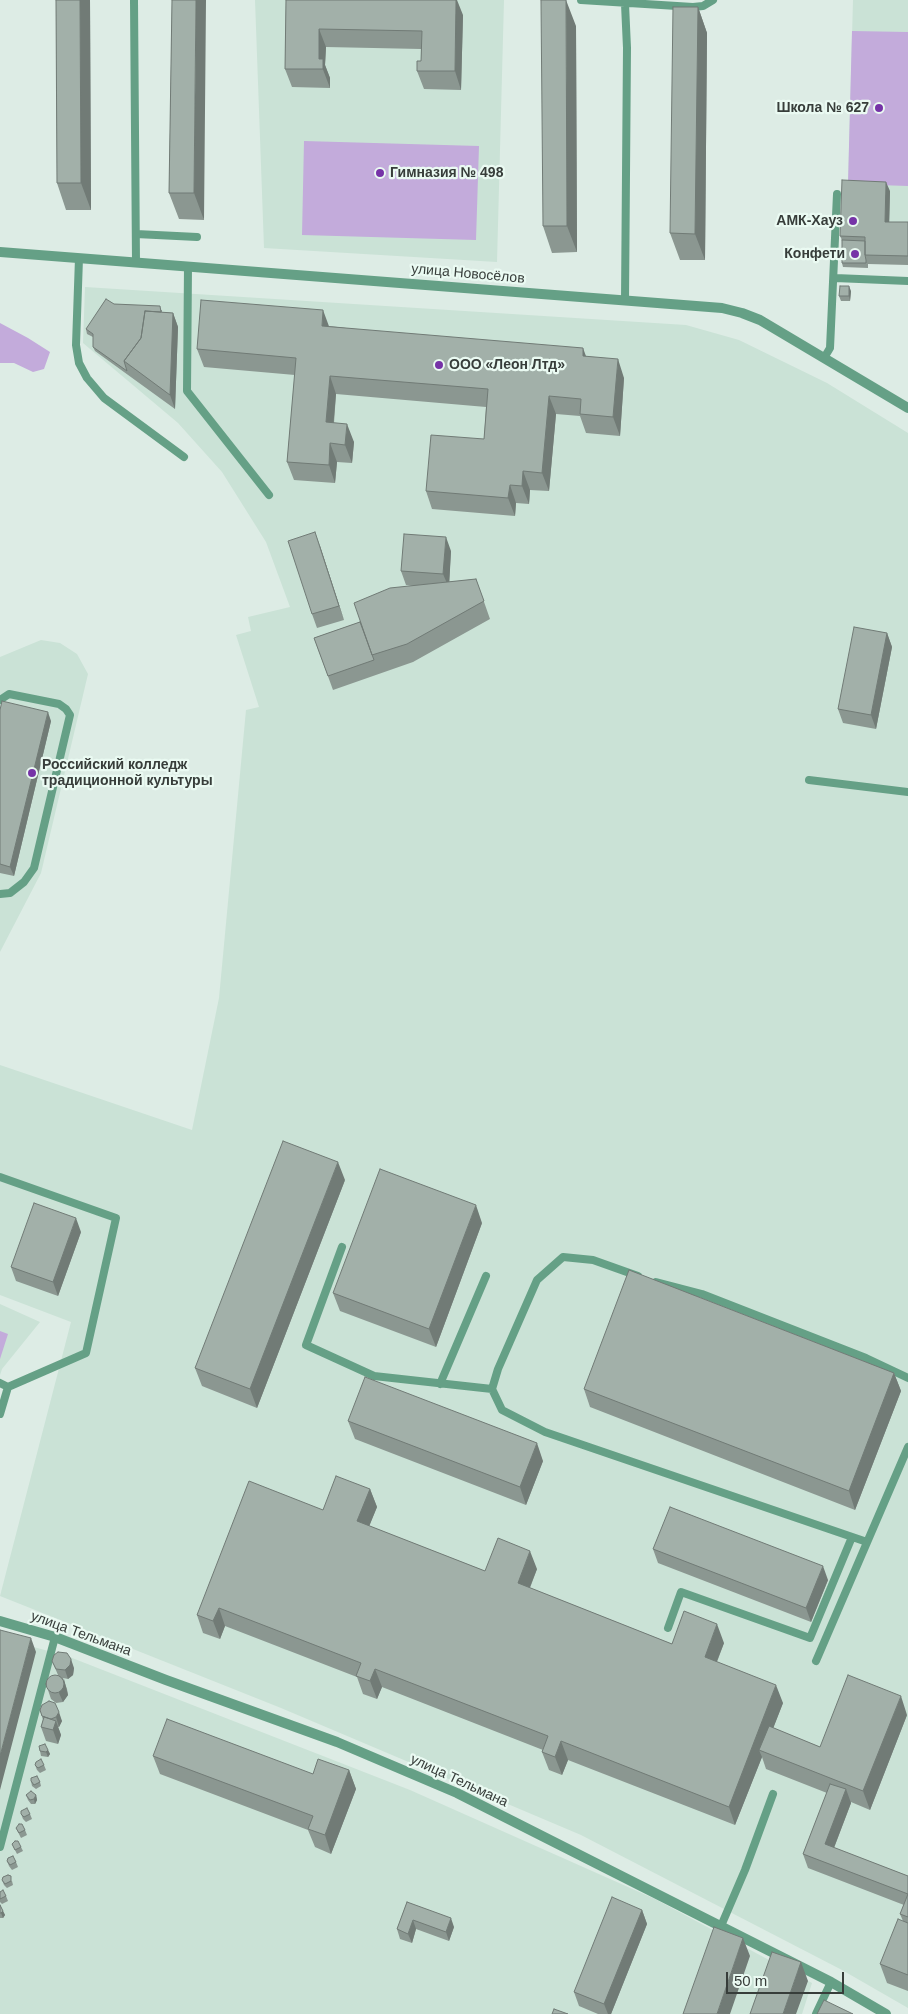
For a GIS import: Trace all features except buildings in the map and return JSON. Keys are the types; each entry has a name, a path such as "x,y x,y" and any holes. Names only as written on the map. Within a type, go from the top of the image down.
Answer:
{"street":[{"name":"улица Новосёлов","path":"0,252 722,308 760,320 908,408"},
{"name":"улица Тельмана","path":"0,1621 55,1637 166,1680 337,1742 457,1793 831,1982 886,2014"}],"lane":[{"path":"134,0 136,262"},
{"path":"581,0 693,7 703,6 713,0"},
{"path":"625,4 627,48 625,300"},
{"path":"824,358 830,348 837,194"},
{"path":"136,234 197,237"},
{"path":"79,258 76,344 79,363 87,378 104,398 184,457"},
{"path":"188,266 187,391 269,495"},
{"path":"834,278 908,281"},
{"path":"0,700 9,694 59,704 70,715 34,868 24,882 10,893 0,894"},
{"path":"809,780 908,792"},
{"path":"0,1177 116,1218 86,1353 8,1387 0,1414"},
{"path":"342,1247 306,1345 374,1376 492,1389"},
{"path":"867,1542 545,1432 502,1410 492,1389 498,1369 537,1280 563,1257 593,1260 656,1282 702,1294 866,1358 908,1378"},
{"path":"440,1384 486,1276"},
{"path":"0,1383 8,1387"},
{"path":"816,1661 908,1447"},
{"path":"668,1628 681,1592 810,1638 852,1537"},
{"path":"0,1846 55,1637"},
{"path":"721,1926 746,1870 773,1794"},
{"path":"816,2014 831,1982"}],"shaded area":[{"name":"Гимназия № 498","path":"255,0 504,0 497,262 264,248"},
{"name":"Школа № 627","path":"853,0 908,0 908,232 889,231 846,190 848,184"},
{"name":"Школа № 627","path":"852,31 908,32 908,186 848,184"},
{"path":"304,141 479,146 476,240 302,235"},
{"path":"85,287 686,325 739,340 827,383 908,433 908,2008 842,1970 581,1835 281,1708 0,1596 71,1322 0,1295 0,1065 192,1130 219,998 246,710 259,707 236,635 251,631 248,617 290,607 266,542 222,472 178,423 83,343"},
{"path":"0,323 50,352 44,369 33,372 14,363 0,363"},
{"name":"Российский колледж традиционной культуры","path":"41,640 60,643 77,654 88,674 41,873 0,952 0,657"},
{"path":"0,1304 40,1322 2,1369 0,1375"},
{"path":"0,1331 8,1334 0,1359"},
{"path":"0,1638 67,1656 410,1790 655,1899 812,1983 802,2014 0,2014"}],"place":[{"name":"Школа № 627","path":"879,108"},
{"name":"Гимназия № 498","path":"380,173"},
{"name":"АМК-Хауз","path":"853,221"},
{"name":"Конфети","path":"855,254"},
{"name":"ООО «Леон Лтд»","path":"439,365"},
{"name":"Российский колледж традиционной культуры","path":"32,773"}]}
